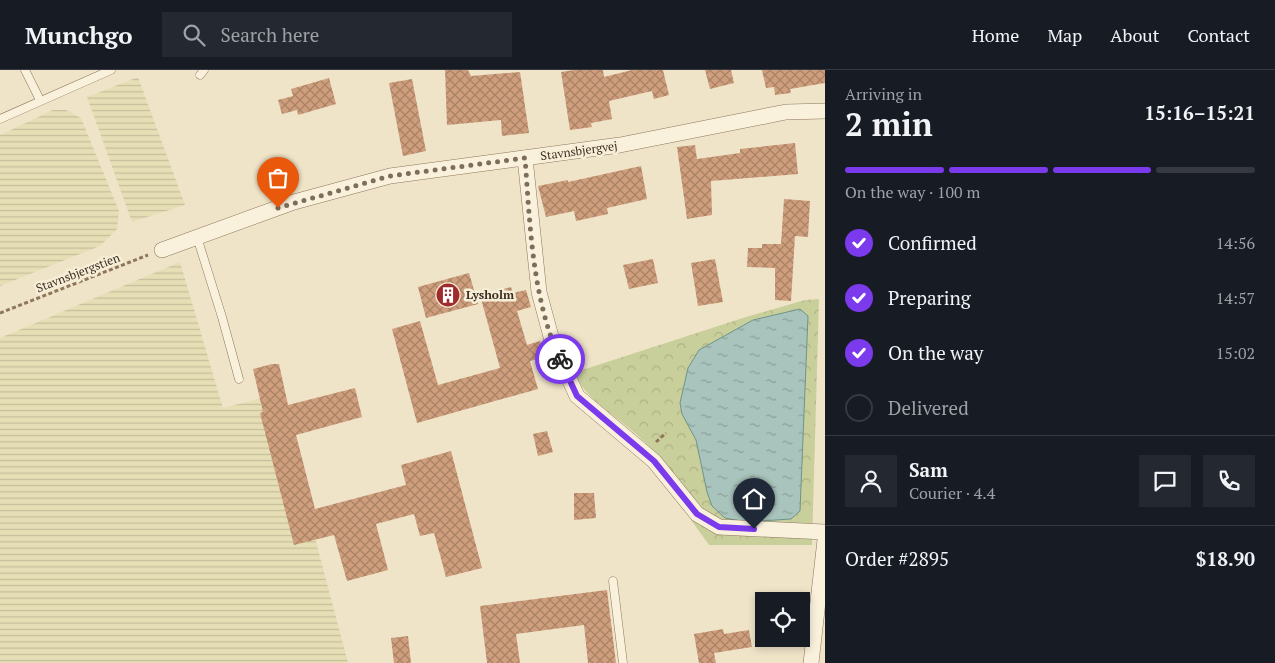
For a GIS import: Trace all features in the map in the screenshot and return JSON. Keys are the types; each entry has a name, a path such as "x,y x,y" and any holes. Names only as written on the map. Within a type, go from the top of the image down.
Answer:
{"street":[{"name":"Stavnsbjergvej","path":"162,250 294,202 390,176 620,145 786,112 825,110"},
{"path":"525,158 538,292 553,344 577,396 654,461 697,514 719,527 825,532"},
{"path":"811,663 822,582 825,540"}],"lane":[{"path":"25,70 40,100"},
{"path":"0,119 111,70"},
{"path":"197,237 222,316 239,379"},
{"path":"613,581 623,663"}],"path":[{"name":"Stavnsbjergstien","path":"0,313 162,250"}],"shaded area":[{"path":"138,77 185,205 132,222 87,97"},
{"path":"53,110 66,110 81,118 119,211 117,229 100,246 0,286 0,135"},
{"path":"180,262 223,408 277,394 348,663 0,663 0,338"}],"green space":[{"path":"819,299 812,545 709,545 691,520 695,501 660,458 636,434 593,399 573,373 746,317 805,300"}],"water":[{"path":"800,309 808,316 800,511 791,519 745,522 725,518 712,506 707,492 696,440 682,414 680,403 688,368 699,350 753,320"}],"building":[{"path":"445,70 468,70 471,76 520,72 529,133 502,136 501,120 447,125"},
{"path":"603,70 604,77 632,70 663,70 669,95 654,99 652,91 609,101 612,119 591,123 592,127 570,130 561,72"},
{"path":"705,70 731,70 734,83 710,89"},
{"path":"762,70 825,70 825,83 790,89 791,93 775,95 774,87 766,88"},
{"path":"329,78 336,104 298,115 297,110 282,114 278,100 293,96 291,89"},
{"path":"412,79 426,151 403,156 389,83"},
{"path":"795,143 798,174 711,181 712,215 687,219 677,147 695,145 697,159 740,153 740,149"},
{"path":"641,166 647,199 607,208 608,214 576,221 574,211 546,217 538,186 568,180 568,182"},
{"path":"784,199 810,201 808,237 795,236 791,301 775,300 775,268 747,267 748,248 762,248 762,244 781,244"},
{"path":"653,259 658,283 629,289 623,265"},
{"path":"715,259 723,302 698,306 691,263"},
{"name":"Lysholm","path":"469,273 478,304 426,318 418,287"},
{"path":"511,287 513,293 526,290 531,307 517,311 527,345 540,341 545,357 530,361 538,389 417,423 392,329 420,321 438,385 500,368 480,295"},
{"path":"279,364 288,405 355,388 362,417 296,435 315,509 406,485 401,465 451,451 482,568 446,577 434,533 420,536 414,514 376,524 388,570 347,581 334,535 294,545 260,413 263,412 253,369"},
{"path":"547,431 553,452 538,456 533,434"},
{"path":"574,493 594,493 596,518 574,520"},
{"path":"607,590 616,663 588,663 584,625 516,634 520,663 487,663 480,606"},
{"path":"723,629 724,634 749,630 752,647 714,653 716,663 699,663 694,634"},
{"path":"408,636 411,663 394,663 391,638"}],"way so far":[{"path":"278,208 390,176 525,158 538,292 553,344 560,359"}],"place":[{"name":"Lysholm","path":"448,295"}],"route":[{"path":"560,359 577,396 620,430 654,461 697,514 719,527 754,529"}]}
